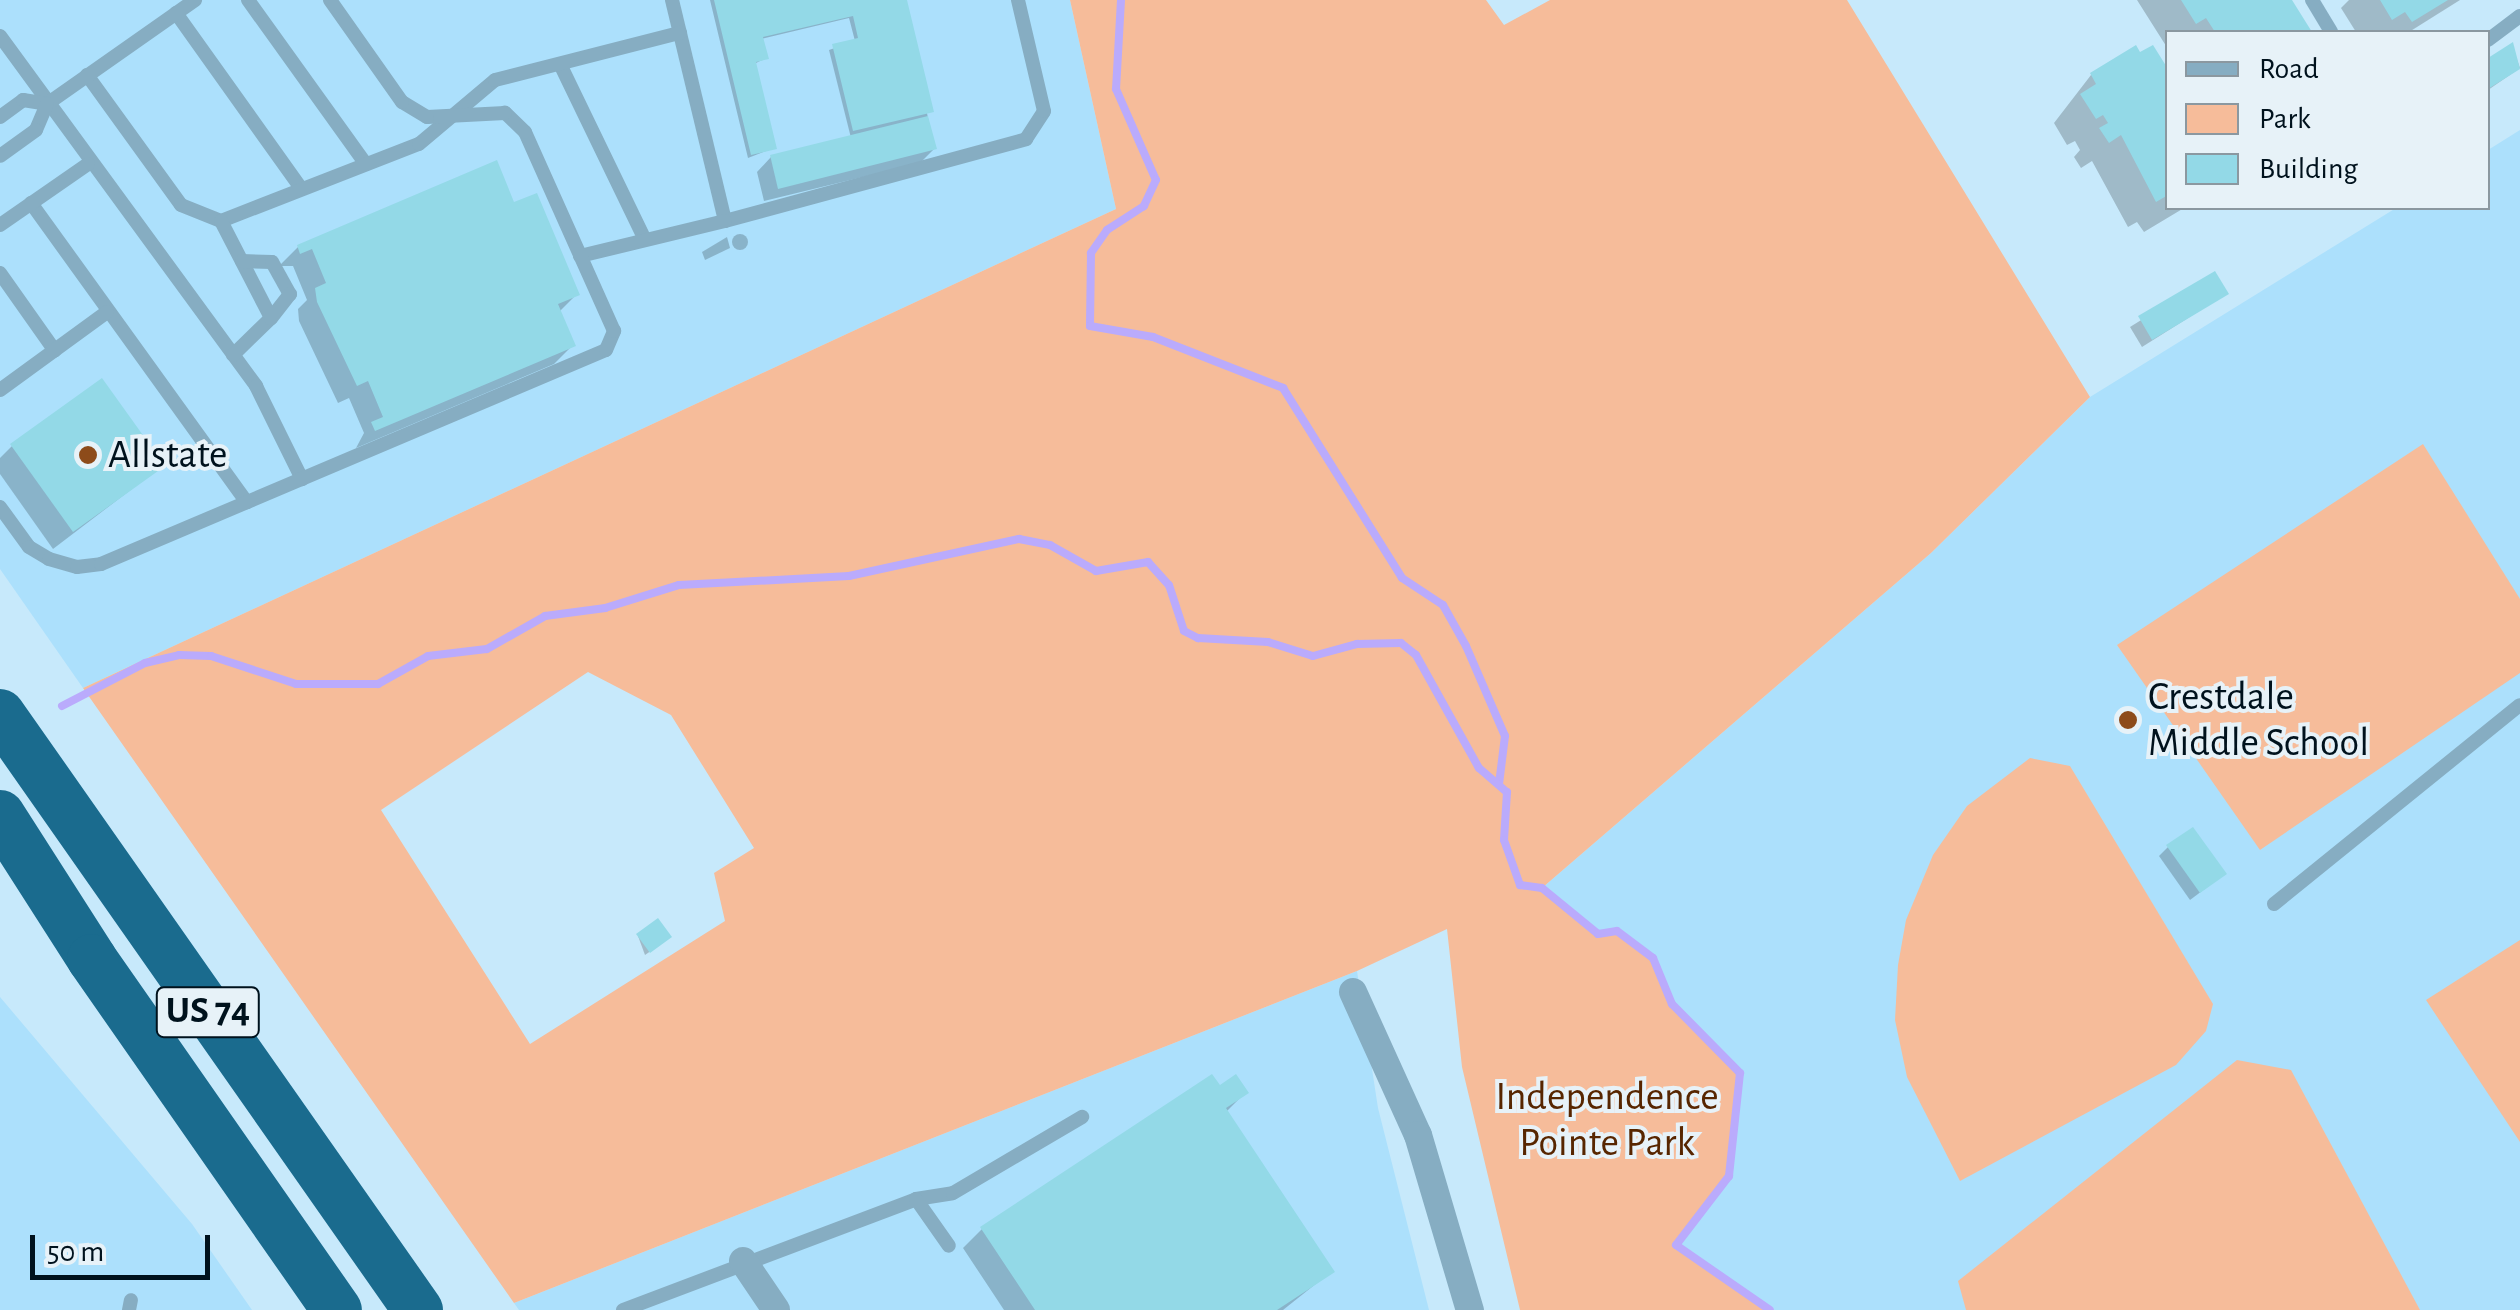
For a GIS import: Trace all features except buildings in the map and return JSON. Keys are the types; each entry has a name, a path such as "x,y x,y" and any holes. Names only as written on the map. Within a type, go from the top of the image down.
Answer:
{"highway":[{"name":"US 74","path":"0,714 418,1310"},
{"name":"US 74","path":"0,815 92,960 336,1310"},
{"path":"0,840 92,960"}],"street":[{"path":"1353,992 1418,1135 1470,1310"},
{"path":"743,1261 776,1310"}],"lane":[{"path":"0,156 36,130 46,104 195,0"},
{"path":"248,0 366,164"},
{"path":"0,507 29,547 78,567 101,564 606,350 614,331 524,132 505,113 427,117 402,102 330,0"},
{"path":"672,0 725,221"},
{"path":"580,256 1026,139 1044,111 1018,0"},
{"path":"2312,0 2331,30"},
{"path":"176,12 300,188"},
{"path":"2490,38 2520,16"},
{"path":"221,220 419,144 495,80 680,33"},
{"path":"0,36 88,164 256,386 302,479"},
{"path":"560,64 644,240"},
{"path":"87,75 181,205 221,220 271,318"},
{"path":"0,117 23,100 46,104"},
{"path":"0,225 88,164"},
{"path":"31,203 246,502"},
{"path":"233,355 290,294 272,262 242,261"},
{"path":"0,273 55,351"},
{"path":"0,390 107,312"},
{"path":"2274,904 2520,705"},
{"path":"623,1310 743,1261 916,1199 953,1193 1082,1117"},
{"path":"916,1199 948,1246"}],"shaded area":[{"path":"0,0 1070,0 1116,209 83,688 0,569"},
{"name":"Crestdale Middle School","path":"2520,130 2520,1310 1770,1310 1676,1245 1729,1176 1740,1073 1672,1004 1653,958 1598,934 1542,888 1931,553 2090,397 2393,210 2490,210 2490,149"},
{"path":"1357,971 1378,1108 1429,1310 519,1310 514,1303"},
{"path":"0,997 192,1224 252,1310 0,1310"}],"green space":[{"name":"Independence Pointe Park","path":"1070,0 1486,0 1504,25 1550,0 1847,0 2090,397 1931,553 1542,888 1598,934 1617,931 1653,958 1672,1004 1740,1073 1729,1176 1677,1245 1770,1310 1520,1310 1462,1067 1447,929 1357,971 514,1303 83,688 1116,209","holes":["588,672 671,715 754,848 714,873 725,921 530,1044 381,810"]},
{"path":"2423,444 2520,599 2520,673 2260,850 2117,645"},
{"path":"2030,758 2070,766 2213,1004 2206,1031 2176,1065 1960,1181 1907,1077 1895,1020 1898,965 1906,920 1933,855 1967,806"},
{"path":"2520,940 2520,1142 2426,1000"},
{"path":"2237,1060 2291,1070 2420,1310 1966,1310 1958,1281"}],"waterway":[{"path":"1121,0 1116,89 1156,180 1144,206 1107,230 1091,253 1090,326 1153,337 1283,388 1402,578 1443,605 1466,646 1505,736 1499,784"},
{"path":"62,706 145,663 179,655 211,656 296,684 378,684 428,656 487,649 545,616 605,608 679,585 849,576 1019,539 1050,545 1096,571 1148,562 1169,585 1184,631 1198,638 1268,642 1313,656 1357,644 1401,643 1416,655 1479,768 1507,792 1504,840 1520,885 1542,888 1598,934 1617,931 1653,958 1672,1004 1740,1073 1729,1176 1676,1245 1770,1310"}],"place":[{"name":"Allstate","path":"88,455"},
{"name":"Crestdale Middle School","path":"2128,720"}]}
